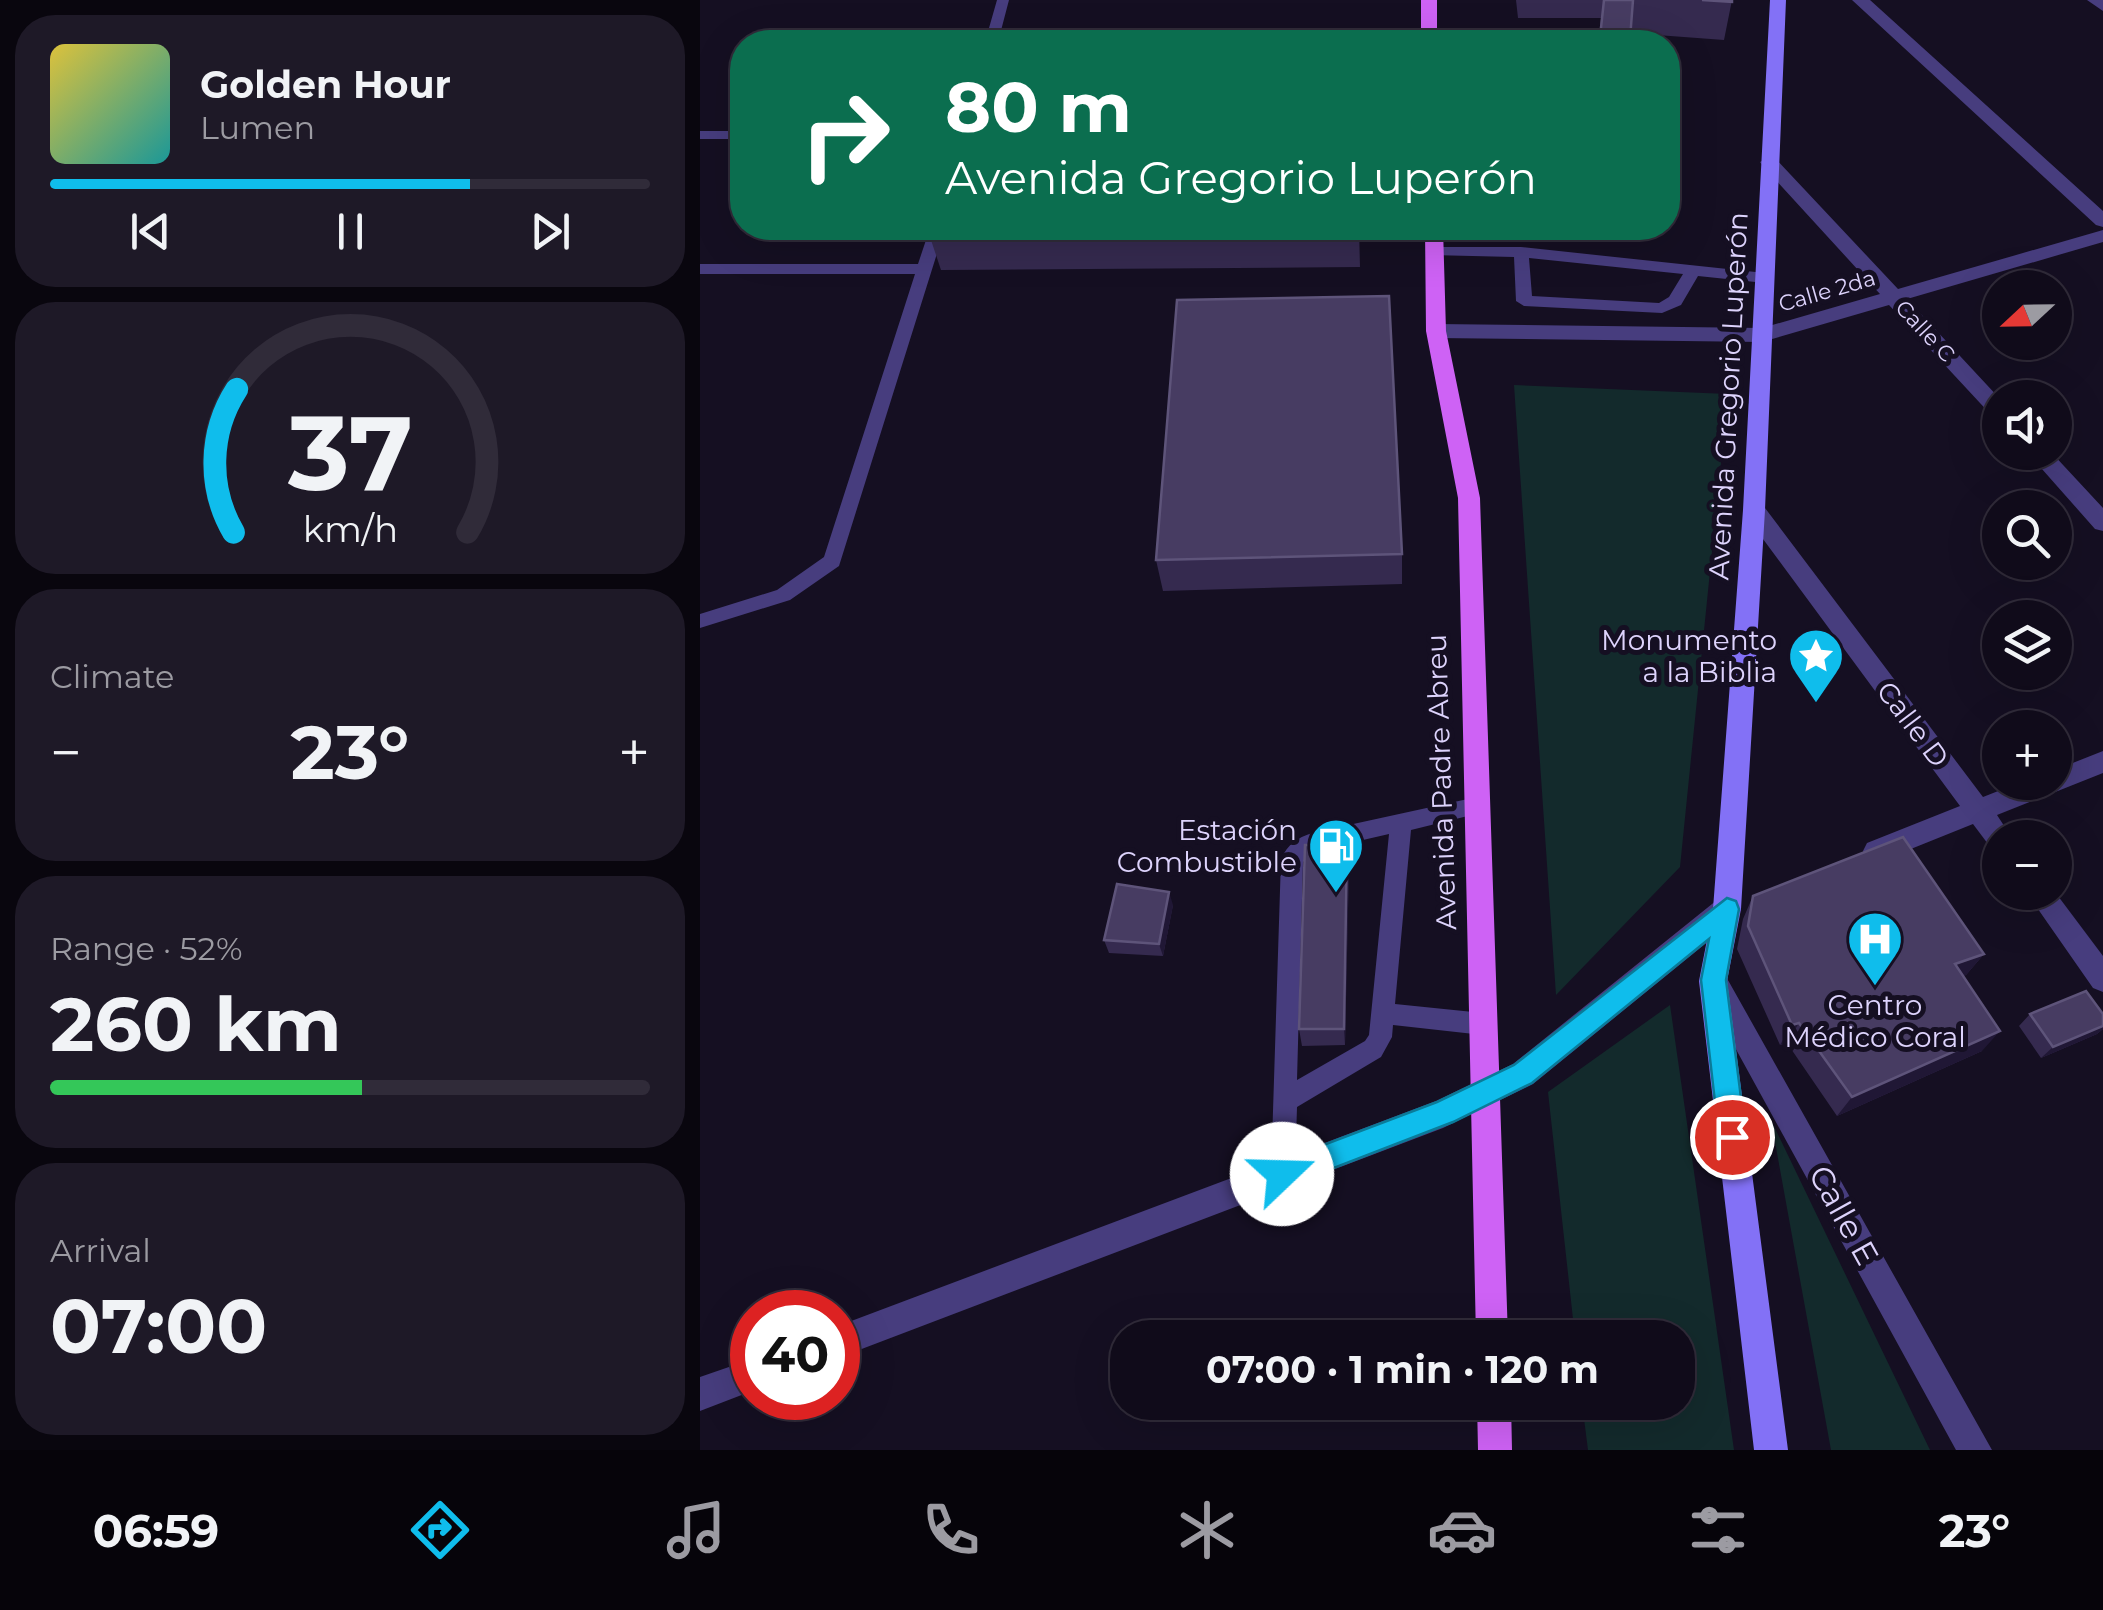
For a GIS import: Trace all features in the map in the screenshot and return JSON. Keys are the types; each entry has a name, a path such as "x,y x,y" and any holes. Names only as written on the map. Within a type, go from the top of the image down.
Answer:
{"main road":[{"path":"1429,30 1430,0"},
{"name":"Avenida Gregorio Luperón","path":"1771,1450 1714,980 1727,909 1754,510 1778,0"},
{"name":"Avenida Padre Abreu","path":"1434,240 1436,331 1469,498 1491,1320"},
{"path":"1494,1420 1495,1450"}],"street":[{"path":"1860,0 2103,222"},
{"path":"2095,0 2103,6"},
{"name":"Calle C","path":"1769,162 1982,392"},
{"name":"Calle 2da","path":"1436,331 1762,335 2103,236"},
{"path":"2055,470 2103,522"},
{"name":"Calle D","path":"1754,510 1985,820"},
{"path":"2072,774 2103,762"},
{"path":"1852,860 2006,800"},
{"path":"860,1334 1485,1093 1523,1074 1727,909 1763,895"},
{"path":"2052,910 2103,978"},
{"name":"Calle E","path":"1714,980 1974,1450"},
{"path":"700,1394 730,1383"}],"lane":[{"path":"994,30 1003,0"},
{"path":"700,135 730,135"},
{"path":"700,622 784,595 832,561 932,240"},
{"path":"1434,240 1765,278"},
{"path":"1521,252 1525,334"},
{"path":"700,269 924,269"},
{"path":"1524,300 1662,308 1675,301 1692,272"},
{"path":"1282,1174 1292,859 1312,842 1477,806"},
{"path":"1284,1101 1373,1049 1380,1038 1401,823"},
{"path":"1383,1013 1483,1024"}],"green space":[{"path":"1514,385 1728,394 1680,867 1556,995"},
{"path":"1670,1005 1734,1450 1588,1450 1584,1420 1695,1420 1695,1320 1573,1320 1548,1092"},
{"path":"1771,1120 1930,1450 1831,1450"}],"building":[{"path":"1604,0 1633,0 1631,30 1601,30"},
{"path":"1389,296 1402,554 1156,560 1177,300"},
{"path":"1903,837 1984,954 1955,964 2000,1031 1852,1097 1799,1023 1792,1025 1748,926 1753,896"},
{"path":"1305,845 1347,845 1344,1029 1299,1029"},
{"path":"1117,884 1169,892 1159,944 1104,940"},
{"path":"2086,991 2103,1014 2103,1026 2053,1047 2030,1014"}],"place":[{"name":"Monumento a la Biblia","path":"1816,705"},
{"name":"Estación Combustible","path":"1336,895"},
{"name":"Centro Médico Coral","path":"1875,988"}],"route":[{"path":"1282,1174 1443,1113 1523,1074 1727,909 1714,980 1732,1137"}]}
